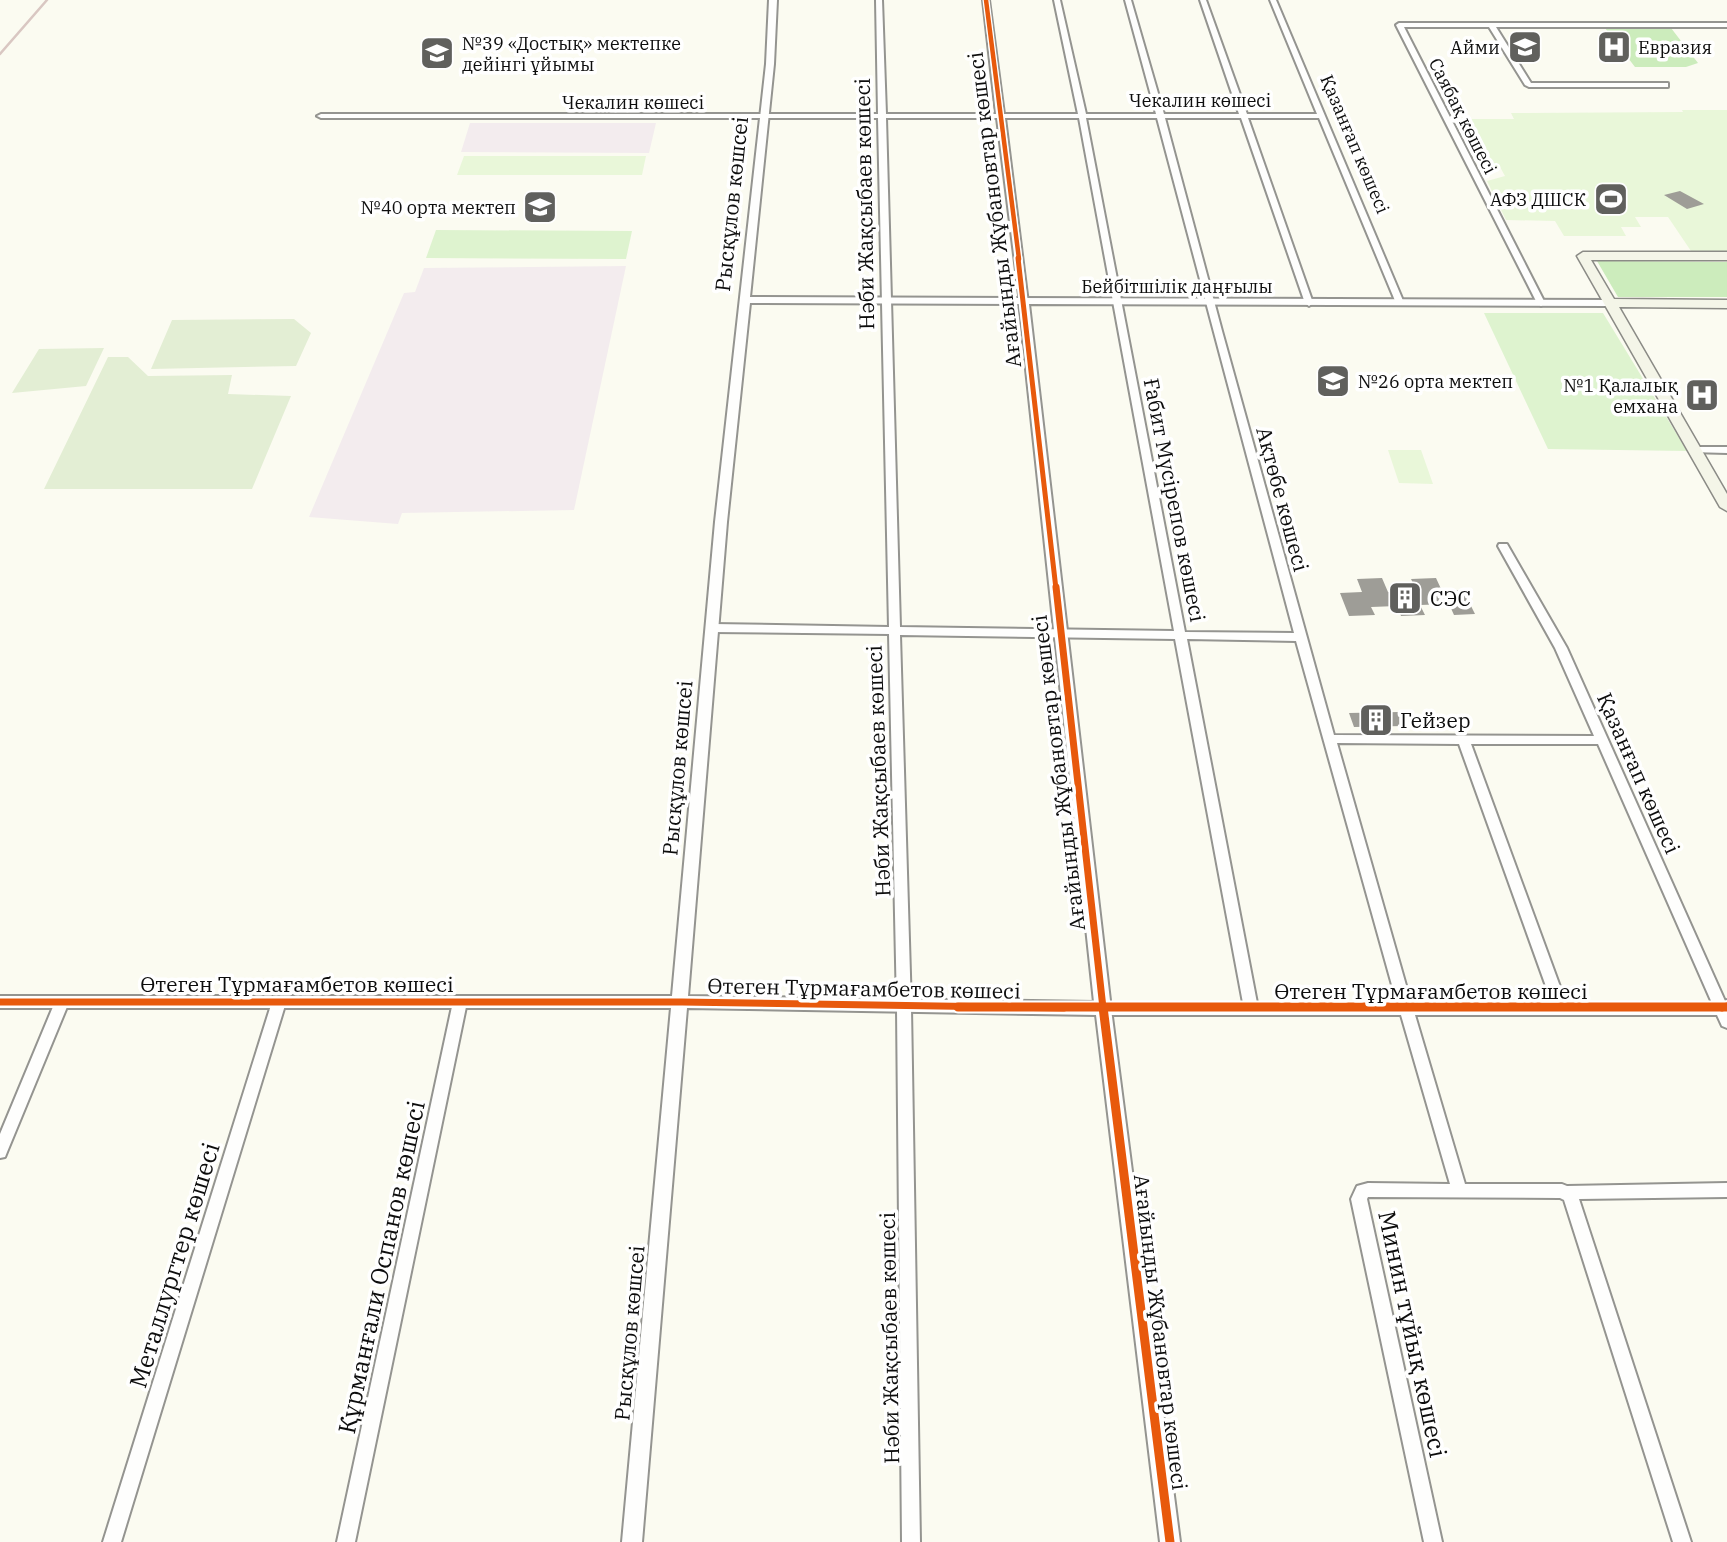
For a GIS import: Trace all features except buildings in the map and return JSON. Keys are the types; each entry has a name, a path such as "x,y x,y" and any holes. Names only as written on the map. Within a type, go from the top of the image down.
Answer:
{"main road":[{"path":"1727,256 1583,256 1727,507"},
{"name":"Бейбітшілік даңғылы","path":"1609,303 1727,304"}],"street":[{"name":"Рысқұлов көшсеі","path":"632,1542 682,1002 691,855 773,0"},
{"name":"Нәби Жақсыбаев көшесі","path":"879,0 904,1008 911,1542"},
{"name":"Ағайынды Жұбановтар көшесі","path":"986,0 1024,303 1103,1009 1170,1542"},
{"name":"Ғабит Мүсірепов көшесі","path":"1057,0 1082,115 1115,303 1182,635 1251,1008"},
{"name":"Ақтөбе көшесі","path":"1128,0 1162,115 1209,303 1405,1008"},
{"path":"1203,0 1246,116 1308,303"},
{"name":"Қазанғап көшесі","path":"1273,0 1400,303"},
{"name":"Саябақ көшесі","path":"1541,303 1399,25 1727,25"},
{"path":"1491,25 1529,85 1665,85"},
{"name":"Чекалин көшесі","path":"321,116 1323,116"},
{"name":"Бейбітшілік даңғылы","path":"744,300 1609,303"},
{"path":"1694,450 1727,450"},
{"name":"Қазанғап көшесі","path":"1503,545 1561,648 1600,740 1725,1013"},
{"path":"713,628 1301,637"},
{"path":"1331,738 1600,740"},
{"path":"1464,741 1561,1008"},
{"name":"Өтеген Тұрмағамбетов көшесі","path":"0,1002 682,1002 904,1008 1561,1008 1725,1013"},
{"path":"0,1152 62,1002"},
{"name":"Металлургтер көшесі","path":"112,1542 278,1002"},
{"name":"Құрманғали Оспанов көшесі","path":"345,1542 460,1002"},
{"path":"1405,1008 1459,1191"},
{"name":"Минин тұйық көшесі","path":"1433,1542 1359,1199 1362,1191 1566,1193 1727,1190"},
{"path":"1566,1193 1682,1542"}],"shaded area":[{"path":"470,123 656,123 649,153 461,152"},
{"path":"626,266 574,510 402,513 398,524 309,517 404,293 415,292 424,268"}],"green space":[{"path":"1605,28 1671,28 1698,63 1686,67 1635,67"},
{"name":"АФЗ ДШСК","path":"1682,110 1727,110 1727,254 1691,251 1668,217 1635,217 1641,227 1621,227 1626,236 1564,236 1555,221 1506,220 1487,181 1505,176 1500,167 1478,163 1456,119 1514,119 1511,113 1683,112"},
{"path":"464,156 646,156 642,175 457,175"},
{"path":"436,230 632,231 626,259 426,258"},
{"path":"1597,261 1727,262 1727,297 1618,297"},
{"path":"1484,313 1603,313 1687,451 1548,449"},
{"path":"294,319 311,333 296,366 151,369 172,320"},
{"path":"104,348 86,386 12,393 39,349"},
{"path":"108,357 128,357 148,376 232,375 228,394 291,396 252,489 44,489"},
{"path":"1388,450 1421,450 1433,484 1399,483"}],"railway":[{"path":"0,54 47,0"}],"cycle path":[{"path":"986,0 1024,303 1103,1009 1170,1542"},
{"path":"0,1002 682,1002 1103,1009 1721,1009 1727,1006"}],"place":[{"name":"Айми","path":"1525,47"},
{"name":"Евразия","path":"1614,47"},
{"name":"№39 «Достық» мектепке дейінгі ұйымы","path":"437,53"},
{"name":"АФЗ ДШСК","path":"1611,199"},
{"name":"№40 орта мектеп","path":"540,207"},
{"name":"№26 орта мектеп","path":"1333,381"},
{"name":"№1 Қалалық емхана","path":"1702,395"},
{"name":"СЭС","path":"1405,598"},
{"name":"Гейзер","path":"1376,720"}]}
